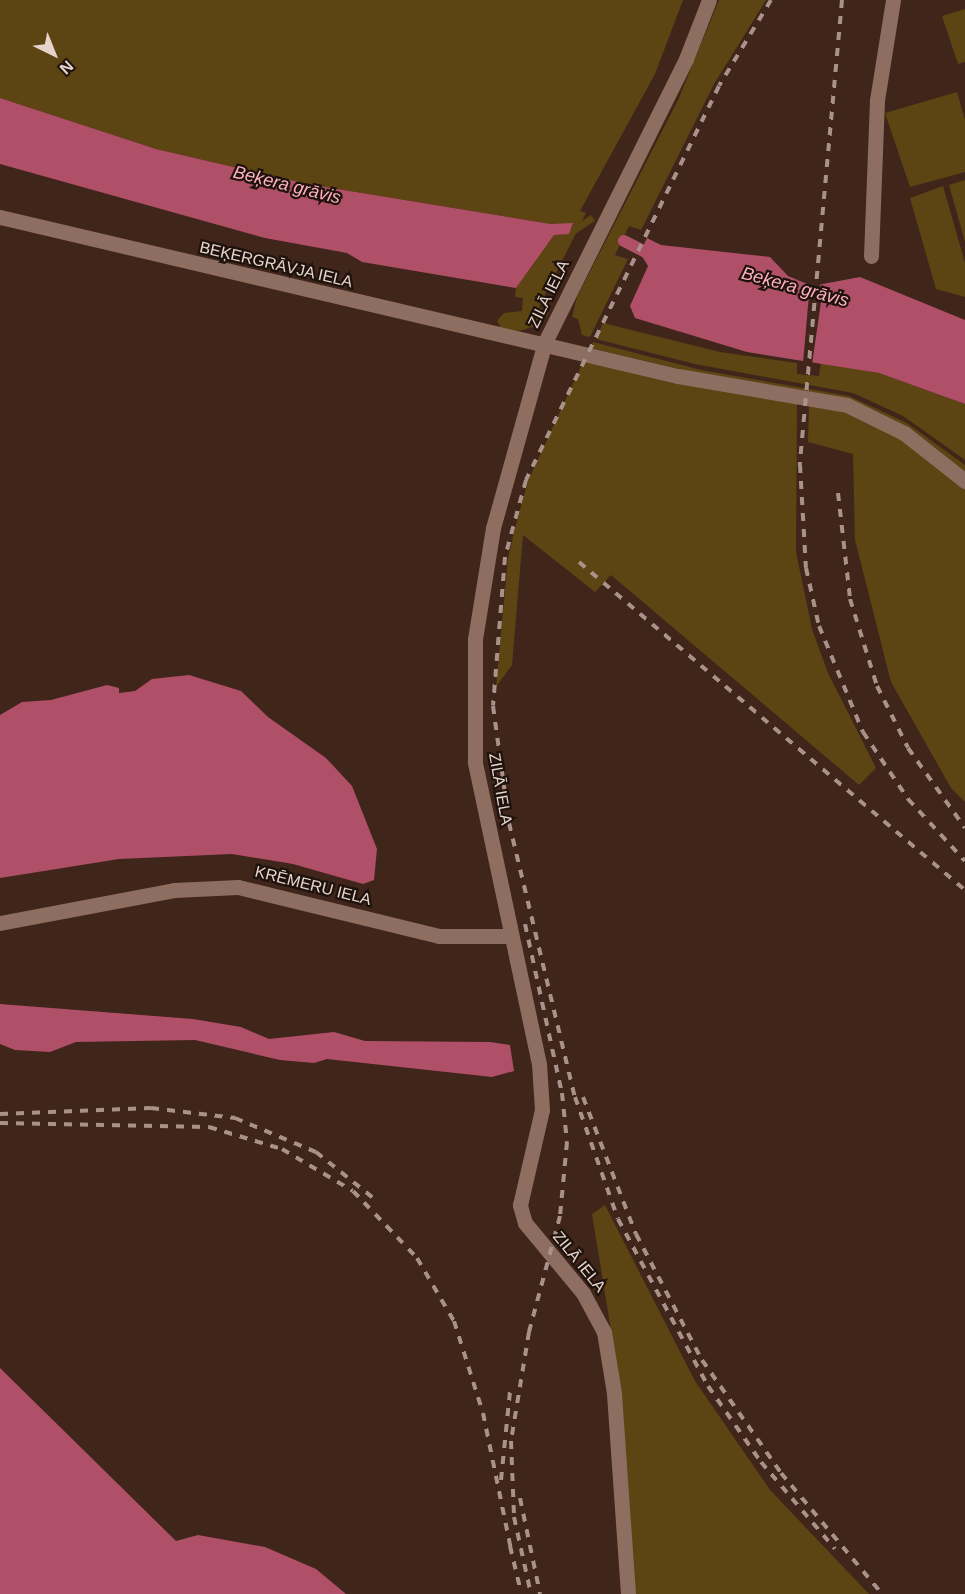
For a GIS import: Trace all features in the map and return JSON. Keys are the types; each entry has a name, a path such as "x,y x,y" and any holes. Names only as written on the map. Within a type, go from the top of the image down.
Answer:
{"street":[{"name":"ZILĀ IELA","path":"627,1594 606,1341 597,1315 525,1223 520,1205 542,1110 539,1064 510,936 476,762 476,639 493,528 545,342 682,68 709,0"},
{"path":"871,256 878,100 893,0"},
{"name":"BEĶERGRĀVJA IELA","path":"0,217 545,342 678,376 847,405 904,433 965,481"},
{"name":"KRĒMERU IELA","path":"0,924 174,890 238,887 439,936 510,936"}],"shaded area":[{"path":"0,0 683,0 655,74 580,211 586,213 539,307 549,313 540,325 519,331 501,328 497,321 504,313 522,311 523,298 515,297 516,288 554,235 569,234 573,224 551,224 307,184 156,149 0,98"},
{"path":"719,0 766,0 714,84 641,230 629,226 615,255 628,259 590,337 582,335 578,319 572,317 577,297 678,100"},
{"path":"965,9 965,62 958,64 942,16"},
{"path":"957,92 965,120 965,172 910,187 885,113"},
{"path":"965,180 965,242 949,185"},
{"path":"943,186 965,263 965,297 936,289 910,198"},
{"path":"591,215 595,221 513,276 509,270"},
{"path":"603,323 720,352 797,363 797,374 819,376 821,363 879,373 965,404 965,460 903,416 853,393 695,364 596,339"},
{"path":"593,342 701,370 849,396 907,423 965,465 965,472 834,396 688,371 590,348"},
{"path":"583,362 797,401 796,552 812,629 828,673 876,768 859,785 611,575 595,592 523,535 512,665 496,687 508,558 515,528 528,481"},
{"path":"809,403 854,415 900,438 965,488 965,802 951,788 891,682 855,540 853,454 808,442"},
{"path":"605,1205 695,1381 770,1490 869,1594 635,1594 620,1385 592,1214"}],"water":[{"path":"0,98 156,149 307,184 551,224 573,223 569,234 554,235 516,288 362,262 347,253 265,238 0,164"},
{"path":"647,238 661,245 770,257 788,276 812,286 860,277 965,320 965,404 879,373 747,352 635,318 630,306 648,266 640,253"},
{"path":"189,675 241,691 268,717 326,758 352,786 377,849 374,880 363,884 293,864 232,854 119,859 0,878 0,715 22,702 51,700 107,685 119,688 119,693 135,691 152,679"},
{"path":"0,1004 193,1019 241,1027 269,1039 334,1032 365,1041 490,1042 510,1045 514,1071 492,1077 327,1059 314,1063 280,1060 195,1040 76,1042 50,1052 15,1050 0,1044"},
{"path":"0,1368 176,1541 198,1535 265,1547 316,1569 346,1594 0,1594"}],"pier":[{"path":"810,283 820,283 821,302 812,364 803,363"}],"waterway":[{"name":"Beķera grāvis","path":"624,241 655,257"}],"railway":[{"path":"771,0 719,86 526,480 505,557 493,706 509,823 575,1097 618,1219 708,1386 761,1462 835,1549"},
{"path":"842,0 800,465 806,568 819,626 863,732 908,799 965,861"},
{"path":"838,493 850,599 877,686 908,748 965,828"},
{"path":"579,562 965,890"},
{"path":"525,924 562,1093 567,1142 560,1216 529,1332 511,1441 514,1517 531,1594"},
{"path":"583,1097 636,1234 702,1360 781,1473 882,1594"},
{"path":"0,1114 151,1108 235,1118 316,1152 377,1201"},
{"path":"0,1123 209,1127 282,1149 353,1191 417,1258 454,1321 483,1413 512,1554"},
{"path":"501,1480 510,1391"},
{"path":"520,1498 540,1594"},
{"path":"510,1546 521,1592"}]}
